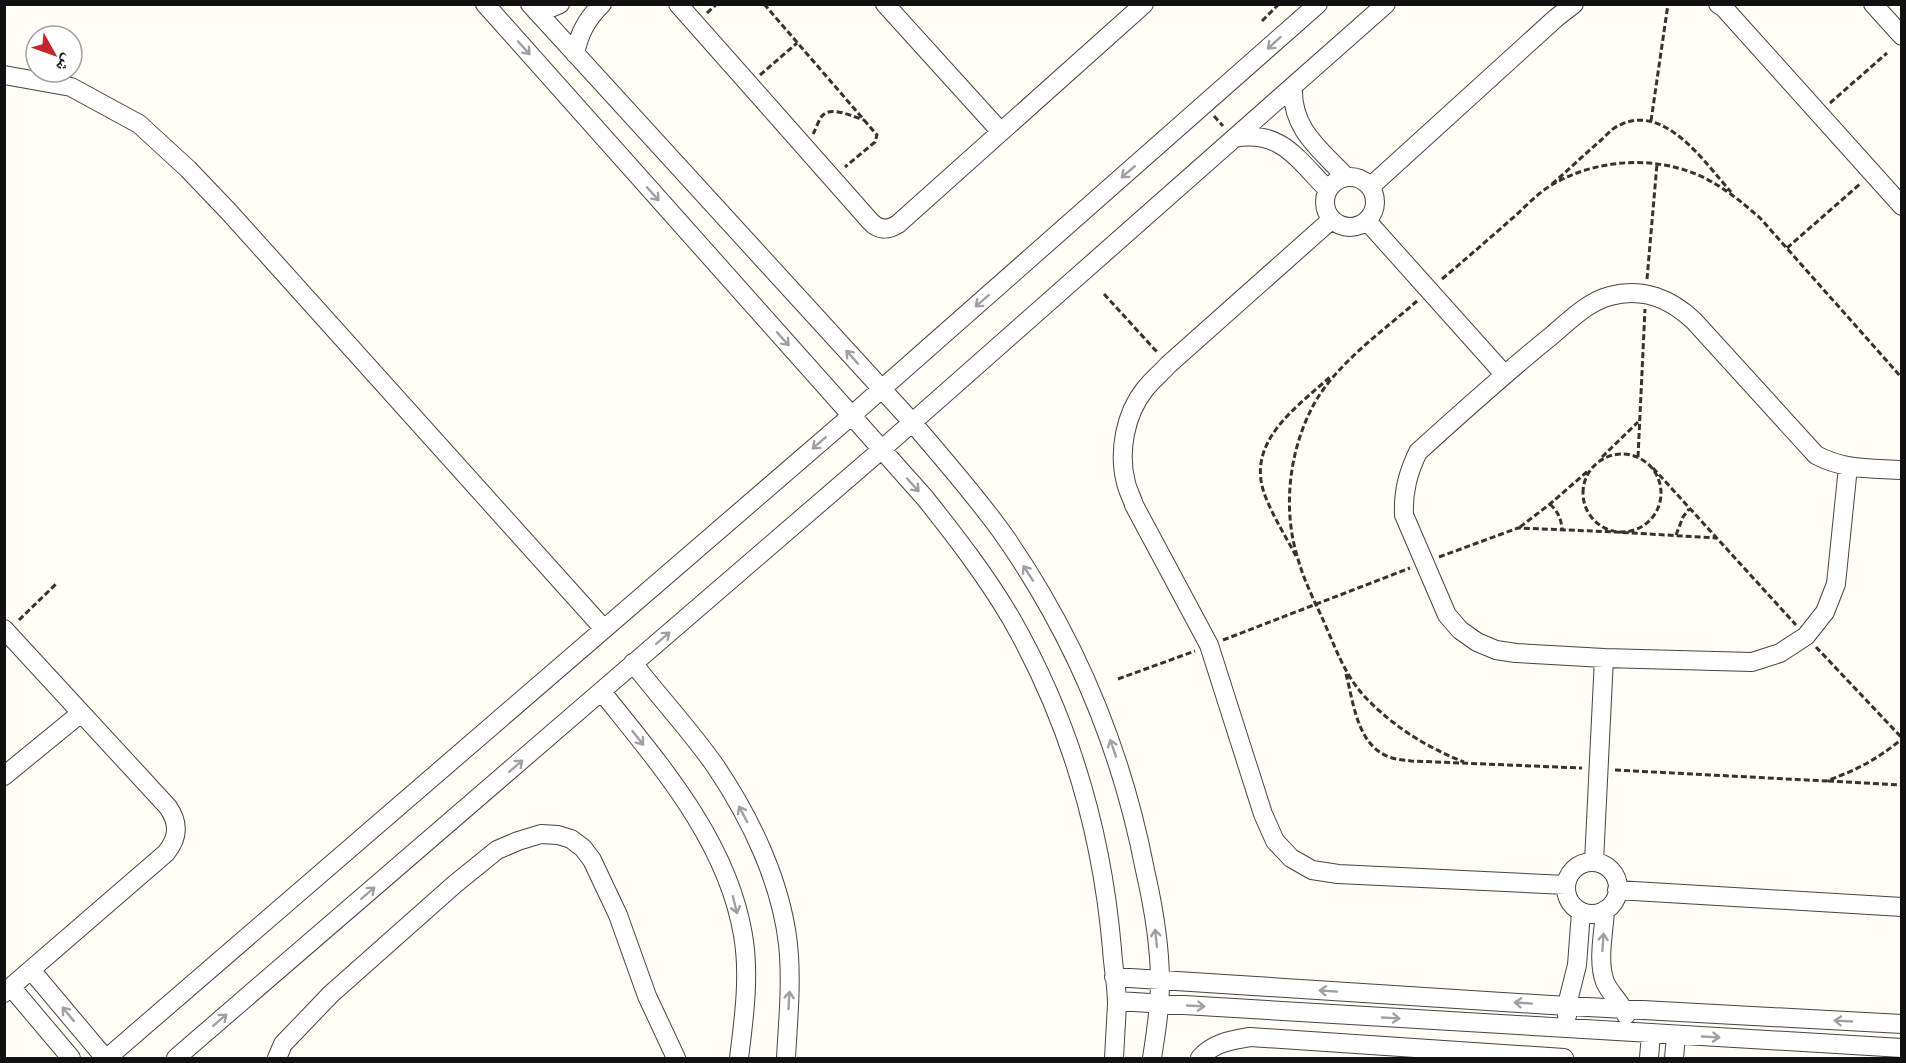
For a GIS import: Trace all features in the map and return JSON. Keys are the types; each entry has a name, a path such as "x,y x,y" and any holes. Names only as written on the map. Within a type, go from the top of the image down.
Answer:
{"street":[{"path":"485,4 925,498 971,557 1012,620 1046,687 1074,756 1094,828 1108,902 1117,1001 1114,1059"},
{"path":"533,8 546,10 560,4"},
{"path":"678,4 874,226 880,229 892,228 1001,132 1136,7"},
{"path":"885,4 1001,132"},
{"path":"31,970 106,1059 851,416 1318,4"},
{"path":"176,1059 881,450 1386,4"},
{"path":"1370,187 1574,4"},
{"path":"1718,4 1902,206"},
{"path":"1873,4 1902,36"},
{"path":"533,8 912,422 1006,538 1048,604 1084,675 1114,748 1136,824 1152,901 1160,980 1160,1004 1152,1059"},
{"path":"575,54 590,8"},
{"path":"4,75 71,87 139,124 188,169 604,629"},
{"path":"1293,87 1294,110 1304,132 1346,177"},
{"path":"1287,148 1304,132"},
{"path":"1234,138 1262,136 1275,141 1287,148 1328,190"},
{"path":"1346,177 1359,179 1370,187 1374,193 1374,208 1367,221 1348,228 1339,226 1331,220 1324,206 1332,184 1346,177"},
{"path":"1331,220 1168,365 1144,390 1132,412 1125,435 1122,459 1126,484 1134,505 1209,645 1263,814 1275,841 1291,858 1312,870 1338,874 1566,885"},
{"path":"1367,221 1504,374"},
{"path":"1848,467 1836,584 1825,612 1806,636 1780,653 1752,662 1604,658 1516,652 1496,650 1477,642 1460,630 1447,615 1404,515 1404,498 1411,466 1418,452 1504,374 1593,303 1628,293 1646,294 1664,299 1680,308 1816,455 1831,463 1848,467 1902,470"},
{"path":"6,630 168,807 177,825 173,844 159,860 8,990 71,1059"},
{"path":"1594,862 1604,658"},
{"path":"633,663 715,766 746,819 772,875 789,946 786,1059"},
{"path":"602,692 682,796 700,823 730,881 743,934 745,954 743,1023 739,1059"},
{"path":"4,776 81,713"},
{"path":"277,1059 283,1044 331,994 455,884 497,850 518,840 541,834 558,835 571,839 583,848 592,860 618,915 647,996 676,1059"},
{"path":"1605,910 1589,914 1581,912 1572,905 1567,896 1566,885 1575,868 1584,863 1594,862 1604,865 1612,872 1616,880 1615,898 1605,910 1601,967 1605,982 1613,997 1624,1009 1626,1022 1616,1032"},
{"path":"1617,890 1902,907"},
{"path":"1572,1029 1568,1023 1567,1005 1578,965 1581,912"},
{"path":"1578,965 1601,967"},
{"path":"1114,977 1902,1024"},
{"path":"1117,1001 1902,1048"},
{"path":"1649,1059 1651,1034"},
{"path":"1674,1059 1676,1035"},
{"path":"1200,1059 1206,1052 1227,1040 1250,1037 1564,1059"}],"path":[{"path":"764,4 877,135 877,139 832,178"},
{"path":"1262,21 1279,4"},
{"path":"1651,121 1668,4"},
{"path":"759,76 797,43"},
{"path":"1818,114 1887,53"},
{"path":"1204,105 1234,138"},
{"path":"813,136 822,115 827,112 835,111 864,120"},
{"path":"1549,186 1617,126 1634,121 1651,121 1667,127 1681,138 1735,196"},
{"path":"1638,457 1646,294 1657,164"},
{"path":"1787,248 1872,174"},
{"path":"1104,294 1168,365"},
{"path":"1298,559 1265,497 1261,476 1262,456 1270,436 1283,420 1337,371"},
{"path":"1317,605 1518,528 1594,466 1640,421"},
{"path":"1653,468 1660,485 1661,495 1656,513 1643,526 1634,530 1616,532 1599,524 1587,510 1584,501 1584,482 1594,466 1601,459 1619,453 1638,457 1653,468 1902,739 1880,757 1854,771 1826,781"},
{"path":"1550,504 1561,519 1562,529"},
{"path":"1676,535 1689,509"},
{"path":"1518,528 1716,538"},
{"path":"6,630 56,584"},
{"path":"1346,672 1362,732 1374,748 1391,758 1902,784"}]}
